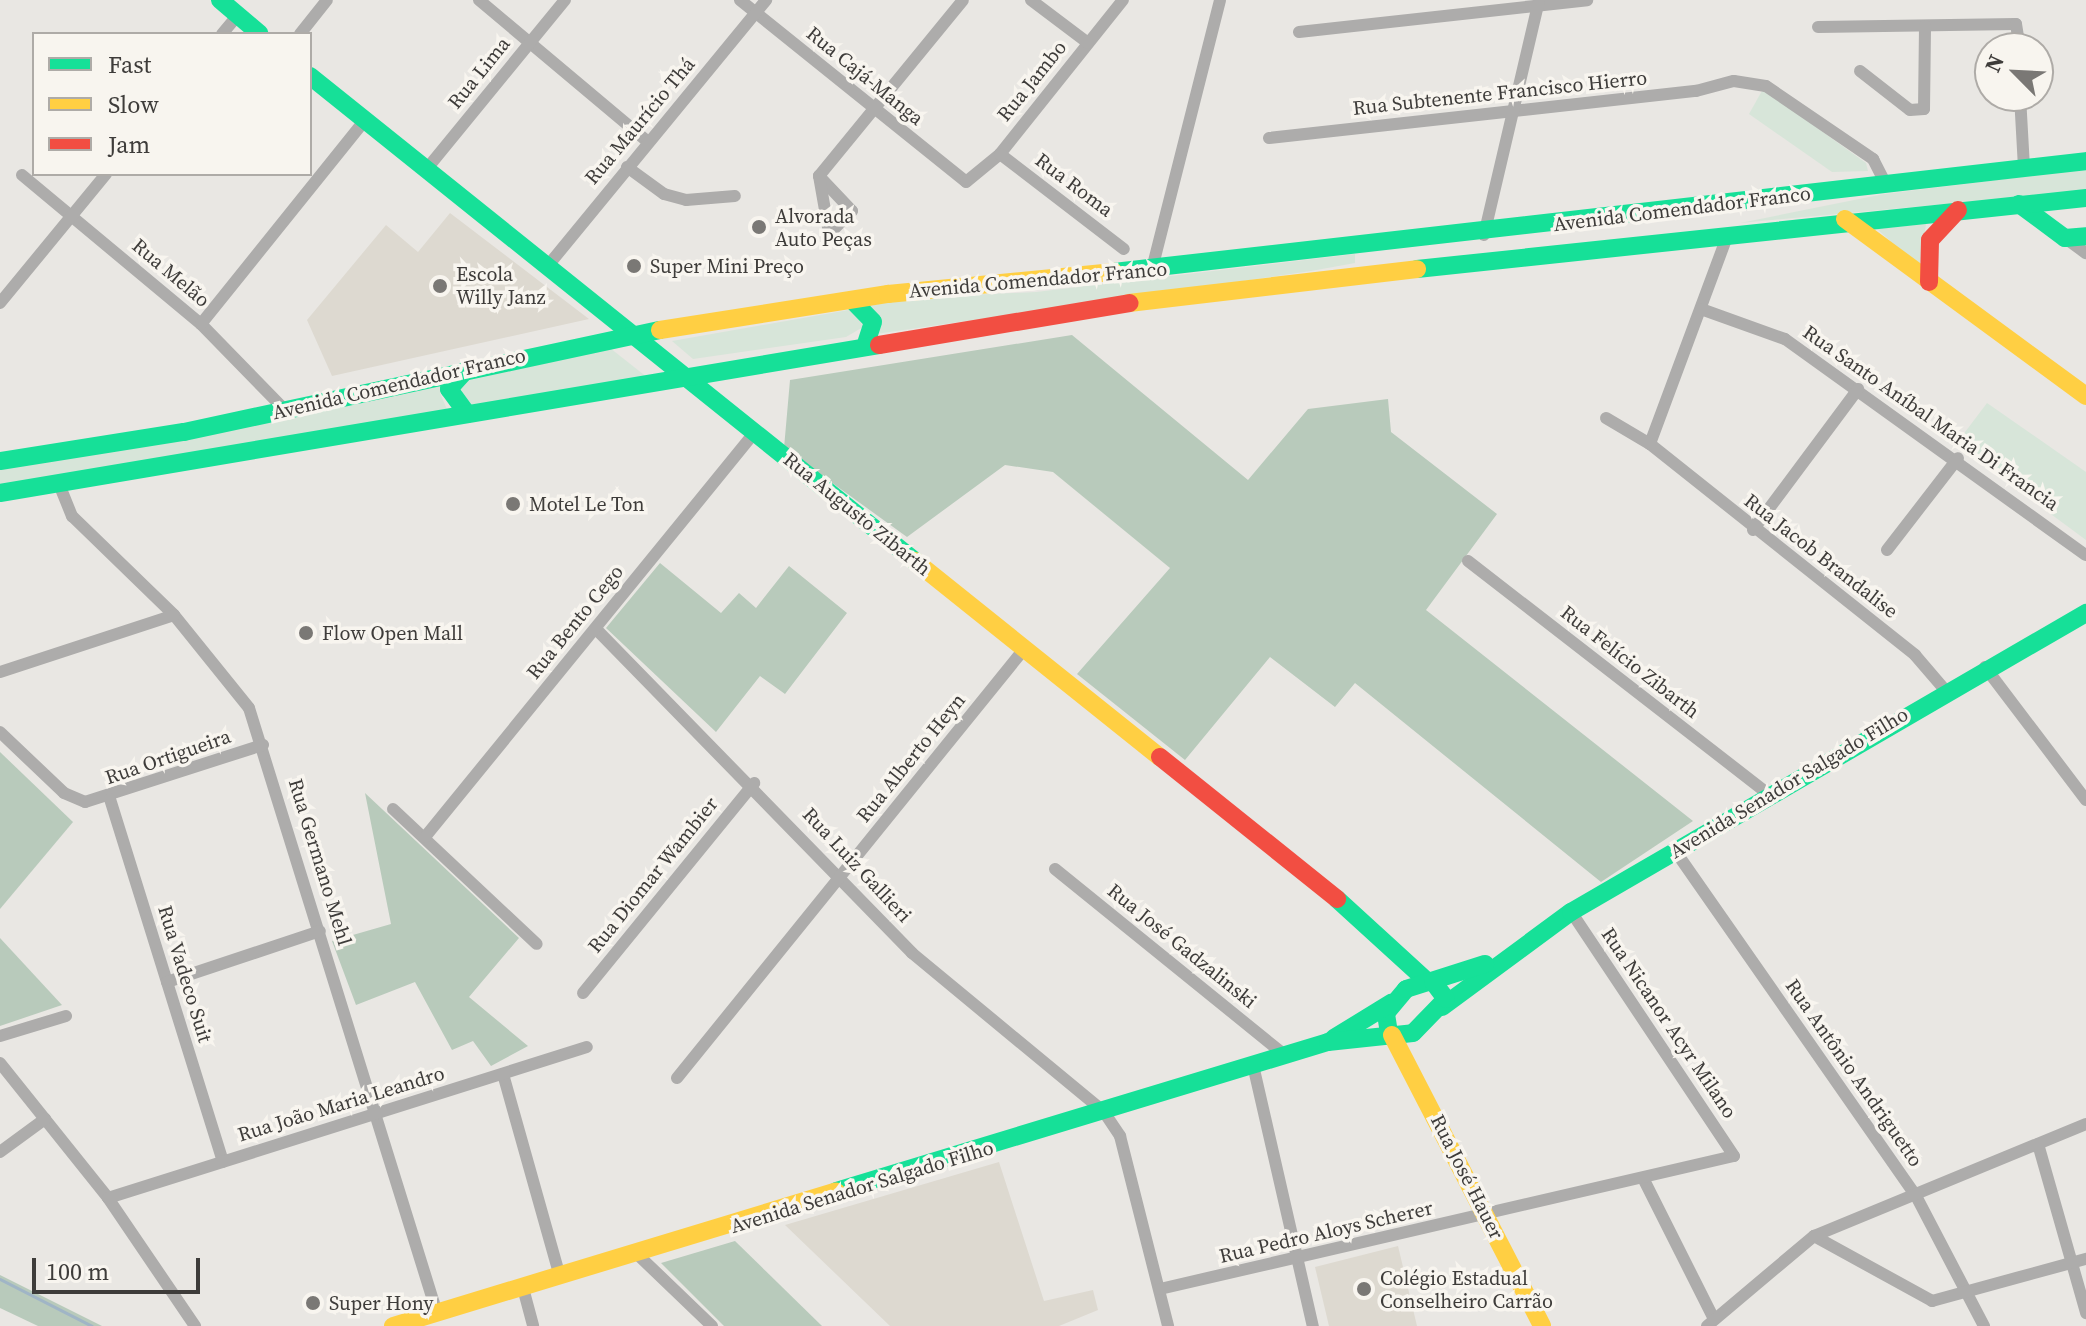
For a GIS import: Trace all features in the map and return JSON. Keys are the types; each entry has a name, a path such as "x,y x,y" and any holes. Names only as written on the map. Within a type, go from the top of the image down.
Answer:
{"main road":[{"path":"220,0 258,32"},
{"name":"Rua Augusto Zibarth","path":"312,78 546,268 690,376 755,432 1404,953 1431,982 1445,992 1442,1007"},
{"name":"Avenida Comendador Franco","path":"0,461 285,410 633,334 852,300 1484,235 2086,161"},
{"name":"Avenida Comendador Franco","path":"0,493 1187,293 1845,219 2086,198"},
{"path":"2019,204 2065,238 2086,236"},
{"path":"1929,282 1930,240 1961,208"},
{"path":"1845,219 2086,396"},
{"path":"1426,267 1445,253 1476,249 1484,235"},
{"path":"852,300 873,322 865,347"},
{"path":"467,369 449,389 467,414"},
{"name":"Avenida Senador Salgado Filho","path":"393,1326 1328,1042 1422,1027 1495,961 1571,912 1945,690 2086,613"},
{"path":"1390,1034 1395,998 1408,974 1404,953"},
{"name":"Avenida Senador Salgado Filho","path":"1328,1042 1395,998 1431,982 1495,961"},
{"path":"1413,1071 1410,1054 1422,1027"},
{"name":"Rua José Hauer","path":"1390,1034 1413,1071 1542,1326"}],"street":[{"path":"302,32 327,0"},
{"path":"479,0 648,142"},
{"name":"Rua Lima","path":"425,171 565,0"},
{"name":"Rua Cajá-Manga","path":"740,0 966,182"},
{"name":"Rua Maurício Thá","path":"546,268 766,0"},
{"path":"819,176 963,0"},
{"path":"1031,0 1088,43"},
{"name":"Rua Jambo","path":"966,182 1000,154 1123,0"},
{"path":"1152,269 1220,0"},
{"path":"1299,32 1538,2 1587,0"},
{"path":"1484,235 1538,2"},
{"path":"224,32 238,15"},
{"path":"1818,27 2016,24 2017,32"},
{"path":"1860,71 1910,110 1924,109 1925,26"},
{"name":"Rua Subtenente Francisco Hierro","path":"1269,138 1510,114 1734,81 1766,86 1873,159 1886,185"},
{"path":"2021,112 2024,168"},
{"path":"201,324 364,121"},
{"name":"Rua Roma","path":"1000,154 1124,249"},
{"path":"627,167 664,194 735,196"},
{"name":"Rua Melão","path":"22,175 201,324 285,410"},
{"path":"0,303 104,176"},
{"path":"1650,444 1729,232"},
{"path":"2065,238 2086,253"},
{"name":"Rua Santo Aníbal Maria Di Francia","path":"1701,309 1785,339 1958,458 2086,555"},
{"path":"1753,530 1858,389"},
{"name":"Rua Jacob Brandalise","path":"1606,418 1650,444 1753,530 1915,655 1945,690"},
{"name":"Rua Bento Cego","path":"425,837 755,432"},
{"path":"1887,550 1958,458"},
{"name":"Rua Germano Mehl","path":"59,484 72,516 174,615 232,682 263,745 437,1313"},
{"name":"Rua Felício Zibarth","path":"1468,561 1768,794"},
{"path":"0,672 174,615"},
{"name":"Rua Luiz Gallieri","path":"596,629 754,783 912,953 1104,1112"},
{"name":"Rua Alberto Heyn","path":"677,1078 1025,648"},
{"path":"1985,667 2086,800"},
{"name":"Rua Ortigueira","path":"0,732 64,793 85,802 110,799 263,745"},
{"name":"Rua Diomar Wambier","path":"583,993 754,783"},
{"name":"Rua Vadeco Suit","path":"110,799 223,1162"},
{"path":"393,809 537,944"},
{"name":"Rua Antônio Andriguetto","path":"1676,852 1915,1194 1969,1292 1984,1326"},
{"name":"Rua José Gadzalinski","path":"1055,869 1285,1055"},
{"name":"Rua Nicanor Acyr Milano","path":"1571,912 1734,1156"},
{"path":"167,982 320,931"},
{"path":"0,1036 66,1016"},
{"name":"Rua João Maria Leandro","path":"108,1198 587,1047"},
{"path":"0,1063 108,1198 195,1326"},
{"path":"1253,1065 1313,1326"},
{"path":"503,1074 560,1277"},
{"path":"1104,1112 1120,1136 1168,1326"},
{"path":"0,1152 45,1119"},
{"path":"1643,1178 1710,1323 1814,1236 2086,1124"},
{"path":"2038,1144 2080,1261 2086,1313"},
{"name":"Rua Pedro Aloys Scherer","path":"1160,1289 1298,1260 1734,1156"},
{"path":"1814,1236 1932,1301 2080,1261"},
{"path":"637,1254 712,1326"},
{"path":"523,1288 533,1326"}],"shaded area":[{"name":"Escola Willy Janz","path":"450,213 589,319 332,376 307,320 386,225 418,252"},
{"path":"999,1162 1044,1301 1093,1290 1098,1310 1059,1326 890,1326 785,1225"},
{"name":"Colégio Estadual Conselheiro Carrão","path":"1398,1246 1417,1326 1329,1326 1315,1267"}],"green space":[{"path":"1763,89 1866,163 1868,171 1832,172 1749,114"},
{"path":"2086,169 2086,191 1740,223 1884,194"},
{"path":"1926,224 1920,268 1877,229"},
{"path":"1355,254 1355,263 1311,271 876,334 855,300 1036,292"},
{"path":"854,309 863,327 846,337 693,359 672,341"},
{"path":"1072,335 1248,480 1308,409 1388,399 1391,432 1497,514 1426,610 1693,821 1601,882 1355,683 1335,707 1270,657 1185,760 1077,674 1170,568 1053,472 1005,465 907,537 784,448 790,380"},
{"path":"610,348 648,378 469,407 458,383"},
{"path":"446,379 440,393 449,414 0,487 0,464"},
{"path":"1987,403 2086,472 2086,540 1956,444"},
{"path":"660,563 721,613 739,593 756,608 789,566 847,613 785,694 760,676 716,732 606,628"},
{"path":"0,752 73,822 0,909"},
{"path":"365,793 519,938 469,997 528,1046 491,1066 473,1041 452,1050 415,982 356,1005 332,941 391,924"},
{"path":"0,938 62,1005 0,1026"},
{"path":"735,1241 822,1326 724,1326 661,1263"},
{"path":"0,1275 102,1326 38,1326 0,1308"}],"waterway":[{"path":"0,1279 92,1326"}],"traffic: fast":[{"path":"220,0 258,32"},
{"path":"312,78 915,561"},
{"path":"1114,272 2086,161"},
{"path":"1417,269 2086,198"},
{"path":"2019,204 2065,238 2086,236"},
{"path":"852,300 873,322 865,347"},
{"path":"0,461 184,432 660,330"},
{"path":"0,493 879,345"},
{"path":"467,369 449,389 467,414"},
{"path":"1442,1007 1571,912 2086,613"},
{"path":"1337,899 1428,982"},
{"path":"1389,1033 1386,1013 1406,989 1485,964"},
{"path":"836,1191 1328,1042 1413,1033 1446,999 1433,982"},
{"path":"1334,1038 1391,1003"}],"traffic: slow":[{"path":"1845,219 2086,396"},
{"path":"1129,303 1417,269"},
{"path":"660,330 888,294 1114,272"},
{"path":"915,561 1160,757"},
{"path":"1392,1035 1542,1326"},
{"path":"393,1326 836,1191"}],"traffic: jam":[{"path":"1929,282 1930,240 1958,210"},
{"path":"879,345 1129,303"},
{"path":"1160,757 1337,899"}],"place":[{"name":"Alvorada Auto Peças","path":"759,227"},
{"name":"Super Mini Preço","path":"634,266"},
{"name":"Escola Willy Janz","path":"440,286"},
{"name":"Motel Le Ton","path":"513,504"},
{"name":"Flow Open Mall","path":"306,633"},
{"name":"Colégio Estadual Conselheiro Carrão","path":"1364,1289"},
{"name":"Super Hony","path":"313,1303"}]}
